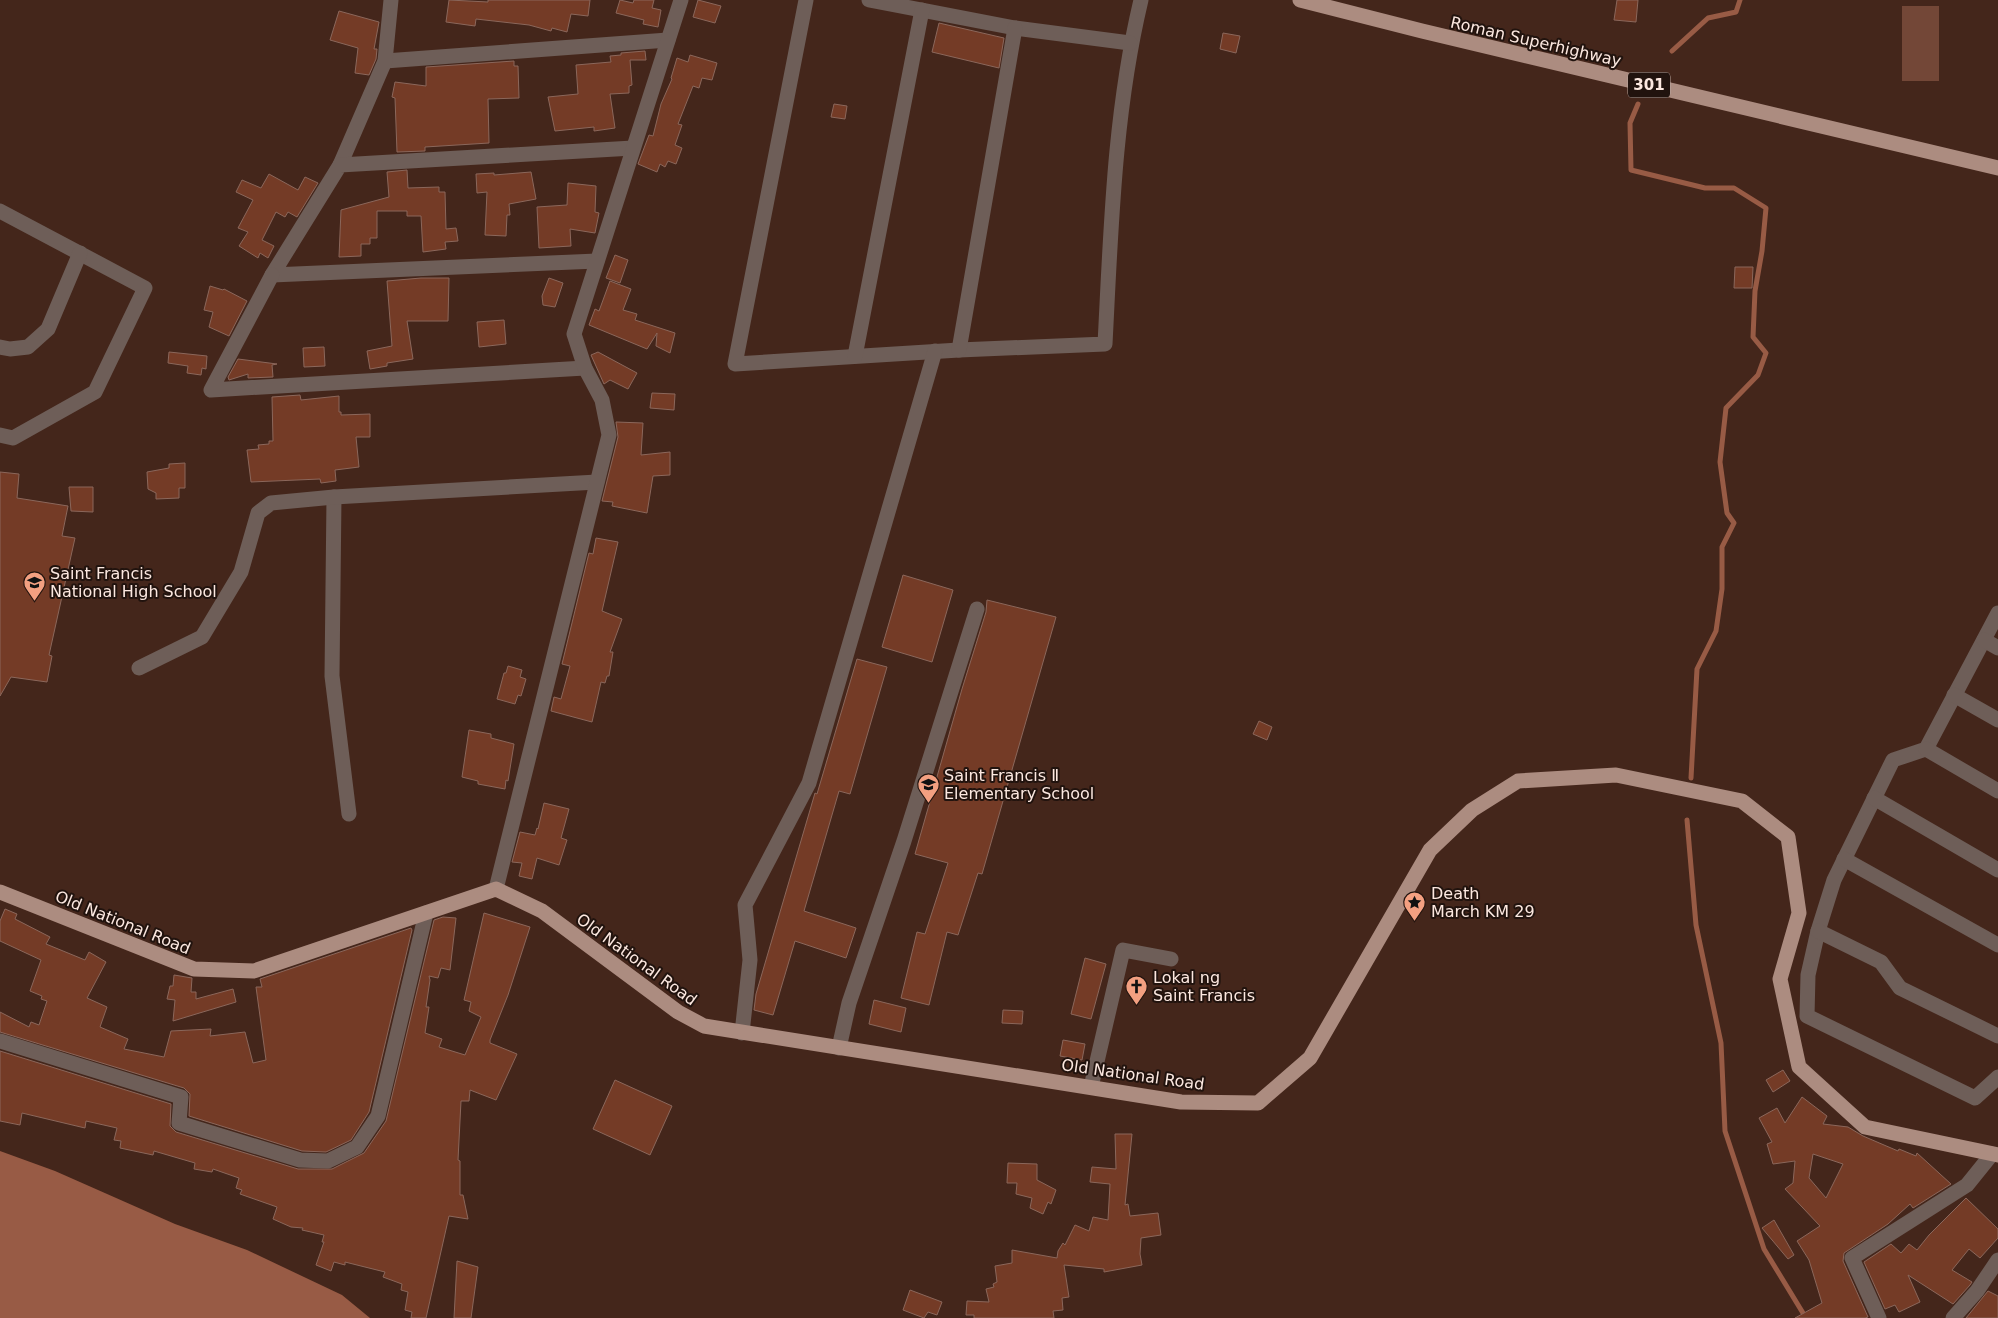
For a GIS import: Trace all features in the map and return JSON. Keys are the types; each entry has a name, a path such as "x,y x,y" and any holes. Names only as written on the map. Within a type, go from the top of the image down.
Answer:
{"main road":[{"name":"Roman Superhighway","path":"1300,0 1422,31 1998,168"},
{"name":"Old National Road","path":"0,892 194,969 254,971 496,889 542,911 691,1020 704,1026 1182,1102 1258,1103 1310,1058 1430,850 1472,810 1518,782 1616,776 1742,801 1788,837 1799,913 1780,979 1799,1067 1865,1127 1995,1154"}],"street":[{"path":"391,0 385,60 340,165 272,275 211,390 585,368"},
{"path":"496,889 609,435 602,400 585,368 574,334 682,0"},
{"path":"806,0 735,364 935,351 1105,344 1114,176 1130,44 1140,0"},
{"path":"869,0 1015,28 1130,44"},
{"path":"855,356 922,10"},
{"path":"959,350 1015,28"},
{"path":"385,60 668,40"},
{"path":"340,165 633,148"},
{"path":"0,211 145,288 95,392 13,438 0,435"},
{"path":"0,347 10,350 28,347 48,329 80,253"},
{"path":"272,275 597,261"},
{"path":"742,1033 750,960 745,905 809,784 935,351"},
{"path":"139,668 202,637 241,572 258,513 271,503 334,497 597,482"},
{"path":"334,497 332,676 349,814"},
{"path":"839,1048 849,1003 904,842 977,609"},
{"path":"1998,612 1926,749 1893,760 1834,880 1818,931 1808,975 1807,1016 1975,1098 1998,1077"},
{"path":"1984,640 1998,648"},
{"path":"1954,695 1998,720"},
{"path":"1926,749 1998,791"},
{"path":"1874,798 1998,870"},
{"path":"1844,859 1998,945"},
{"path":"0,1040 181,1097 179,1123 300,1160 328,1161 358,1147 378,1116 426,913"},
{"path":"1818,931 1881,962 1900,988 1998,1036"},
{"path":"1091,1087 1123,950 1171,959"},
{"path":"1878,1318 1852,1258 1968,1185 1995,1154"},
{"path":"1953,1318 1977,1291 1998,1260"}],"shaded area":[{"path":"1902,6 1939,6 1939,81 1902,81"},
{"path":"0,1151 55,1171 175,1224 247,1250 342,1295 370,1318 0,1318"}],"building":[{"path":"449,0 488,2 488,0 590,0 588,16 571,14 567,32 552,28 551,31 529,25 476,19 475,26 446,22"},
{"path":"620,0 633,3 634,0 654,0 652,8 661,10 658,27 643,24 644,20 616,13"},
{"path":"698,0 721,6 715,23 693,17"},
{"path":"1617,0 1638,0 1636,22 1614,20"},
{"path":"339,11 379,22 374,49 377,49 376,59 369,75 355,73 358,48 330,40"},
{"path":"939,23 1004,38 999,68 932,52"},
{"path":"1223,33 1240,36 1236,53 1220,49"},
{"path":"645,51 646,60 630,60 632,85 629,86 629,93 610,94 615,128 594,131 594,127 555,131 548,97 578,94 576,65 611,62 610,56"},
{"path":"690,55 717,63 712,80 702,78 699,88 693,86 678,124 682,125 675,145 682,148 676,164 668,161 665,167 660,164 657,172 638,164 649,135 653,136 661,104 672,79 677,58 688,62"},
{"path":"514,61 514,66 518,66 519,98 488,99 489,143 425,147 425,151 397,152 395,98 392,97 395,82 426,86 426,67"},
{"path":"834,104 847,106 845,119 831,117"},
{"path":"407,170 408,188 439,187 439,192 445,192 446,229 456,228 458,241 445,242 446,249 423,252 421,216 407,216 407,211 377,211 377,238 370,238 370,244 361,244 361,256 339,257 341,210 389,197 387,172"},
{"path":"531,172 536,199 509,204 510,215 507,215 506,236 485,235 487,192 477,193 476,174 494,173 494,175"},
{"path":"269,174 298,190 305,177 318,183 297,217 288,212 285,217 276,212 262,240 274,246 268,258 260,253 258,258 239,246 248,232 238,228 253,200 236,192 242,180 261,188"},
{"path":"568,183 596,186 595,212 599,213 595,233 570,229 571,246 539,248 537,207 567,205"},
{"path":"615,255 628,260 620,283 606,278"},
{"path":"1735,267 1753,267 1752,288 1734,288"},
{"path":"449,278 448,321 407,321 413,359 387,363 387,366 370,369 367,351 392,346 387,281"},
{"path":"549,278 563,283 555,307 543,305 542,296"},
{"path":"610,281 631,289 623,310 637,314 635,320 675,333 670,353 656,346 657,333 647,349 589,325 595,309 599,311"},
{"path":"210,286 224,289 247,301 229,336 209,327 213,312 204,310"},
{"path":"504,320 506,344 479,347 477,322"},
{"path":"324,347 325,366 304,367 303,348"},
{"path":"169,352 207,356 206,369 202,368 201,375 187,373 188,366 168,363"},
{"path":"598,352 637,373 628,389 610,380 604,384 591,355"},
{"path":"238,359 277,364 272,365 273,377 248,378 248,374 229,380 228,377"},
{"path":"652,393 675,394 674,410 650,408"},
{"path":"300,395 301,400 339,396 339,412 341,412 341,415 370,414 370,437 356,437 359,467 335,470 336,481 321,483 320,479 251,482 247,450 259,449 258,445 269,444 269,441 273,441 272,397"},
{"path":"616,422 643,423 641,455 670,452 670,475 653,476 647,513 612,506 613,502 602,501 618,437"},
{"path":"185,463 185,488 179,488 179,498 156,499 156,493 148,489 147,472 169,468 169,464"},
{"name":"Saint Francis National High School","path":"0,472 19,474 17,498 68,506 62,536 75,538 49,655 52,656 47,682 11,677 0,696"},
{"path":"69,487 93,487 93,512 71,511"},
{"path":"596,538 618,542 602,611 622,619 610,652 613,652 609,676 607,676 605,683 601,682 592,722 551,711 554,697 561,699 570,666 562,664 589,553 593,554"},
{"path":"903,575 953,590 932,662 882,647"},
{"path":"987,600 1056,617 982,874 978,873 958,935 947,932 929,1005 901,998 917,932 925,934 948,863 915,854 986,612"},
{"path":"857,659 887,667 850,794 839,791 804,911 856,928 846,958 795,941 773,1015 754,1010 756,994 815,793 817,794"},
{"path":"508,666 522,670 520,677 526,679 521,696 518,695 515,704 497,699 504,673 506,673"},
{"path":"1259,721 1272,727 1267,740 1253,734"},
{"path":"469,730 491,734 491,738 514,744 505,789 478,784 478,781 462,777"},
{"path":"544,803 569,809 561,838 567,840 559,865 537,858 532,879 519,876 522,863 512,862 520,832 535,835"},
{"path":"5,909 17,914 15,919 50,937 46,944 85,960 89,952 106,962 87,998 107,1007 100,1027 128,1039 124,1049 164,1057 171,1031 211,1029 210,1036 245,1032 253,1063 266,1060 256,987 262,987 260,979 411,928 369,1112 351,1140 326,1152 302,1151 189,1116 190,1094 184,1088 0,1032 0,1012 29,1027 31,1022 39,1025 47,1001 41,999 42,996 30,991 41,960 0,941 0,921"},
{"path":"484,913 530,927 508,995 490,1040 490,1043 517,1054 496,1100 470,1090 469,1101 461,1101 458,1160 460,1161 460,1195 463,1195 468,1219 449,1216 426,1318 411,1318 412,1312 405,1310 408,1292 401,1290 402,1284 383,1277 385,1272 345,1262 345,1265 334,1262 331,1271 316,1265 324,1242 322,1242 324,1235 302,1230 303,1228 291,1227 273,1219 277,1207 240,1194 242,1190 236,1188 239,1178 213,1169 212,1172 194,1169 195,1163 154,1151 153,1155 120,1148 121,1141 114,1140 117,1128 86,1121 85,1128 22,1113 20,1125 0,1121 0,1051 171,1104 170,1126 176,1132 298,1169 332,1169 364,1153 386,1121 434,920 443,917 456,918 450,970 441,968 438,978 429,976 426,1007 429,1007 425,1033 442,1039 439,1047 465,1055 481,1017 469,1011 471,1002 464,1000"},
{"path":"1085,958 1106,964 1091,1019 1071,1014"},
{"path":"174,975 192,978 191,992 196,992 196,999 233,989 236,1002 173,1021 175,1000 167,999 170,986 173,986"},
{"path":"874,1000 906,1008 901,1032 869,1024"},
{"path":"1003,1010 1023,1011 1022,1024 1002,1023"},
{"path":"1063,1040 1085,1044 1082,1060 1060,1056"},
{"path":"1783,1070 1790,1081 1773,1092 1766,1080"},
{"path":"615,1080 672,1106 650,1155 593,1129"},
{"path":"1802,1097 1827,1116 1823,1124 1848,1127 1863,1136 1898,1151 1899,1149 1916,1156 1917,1153 1951,1184 1913,1208 1910,1204 1888,1224 1844,1253 1843,1261 1868,1317 1795,1318 1822,1303 1809,1260 1797,1241 1820,1226 1785,1189 1793,1183 1795,1161 1773,1164 1767,1144 1772,1142 1759,1118 1777,1108 1785,1123","holes":["1813,1154 1843,1164 1826,1198 1809,1178"]},
{"path":"1115,1134 1132,1134 1125,1205 1128,1204 1130,1216 1158,1213 1161,1235 1141,1238 1140,1254 1142,1265 1104,1272 1104,1269 1064,1265 1069,1297 1062,1298 1063,1310 1053,1311 1054,1318 974,1318 974,1315 966,1315 967,1301 989,1302 986,1289 994,1287 993,1284 997,1282 995,1266 1012,1263 1012,1250 1057,1258 1058,1251 1063,1243 1065,1245 1075,1225 1089,1231 1093,1217 1108,1220 1110,1184 1090,1182 1092,1167 1116,1169"},
{"path":"1008,1163 1037,1164 1037,1180 1056,1190 1051,1204 1048,1202 1043,1214 1030,1208 1032,1198 1016,1194 1017,1183 1007,1183"},
{"path":"1966,1198 1998,1229 1998,1238 1980,1258 1969,1249 1952,1270 1972,1282 1970,1285 1953,1304 1908,1275 1920,1302 1899,1312 1895,1305 1885,1309 1864,1262 1891,1244 1901,1253 1909,1244 1917,1250 1929,1235"},
{"path":"1774,1220 1794,1255 1788,1259 1762,1228"},
{"path":"457,1261 478,1267 471,1318 454,1318"},
{"path":"910,1290 942,1302 937,1315 928,1312 924,1318 903,1310"},
{"path":"1988,1291 1998,1296 1998,1318 1966,1318"}],"waterway":[{"path":"1672,51 1708,18 1736,12 1740,0"},
{"path":"1638,104 1630,123 1631,170 1705,188 1734,188 1766,208 1762,251 1755,291 1753,337 1766,353 1758,375 1726,408 1720,462 1727,513 1734,523 1722,547 1722,589 1716,631 1697,669 1691,778"},
{"path":"1687,820 1696,925 1721,1043 1725,1131 1764,1249 1806,1318"}],"place":[{"name":"Saint Francis National High School","path":"34,601"},
{"name":"Saint Francis Ⅱ Elementary School","path":"928,803"},
{"name":"Death March KM 29","path":"1415,921"},
{"name":"Lokal ng Saint Francis","path":"1137,1005"}]}
